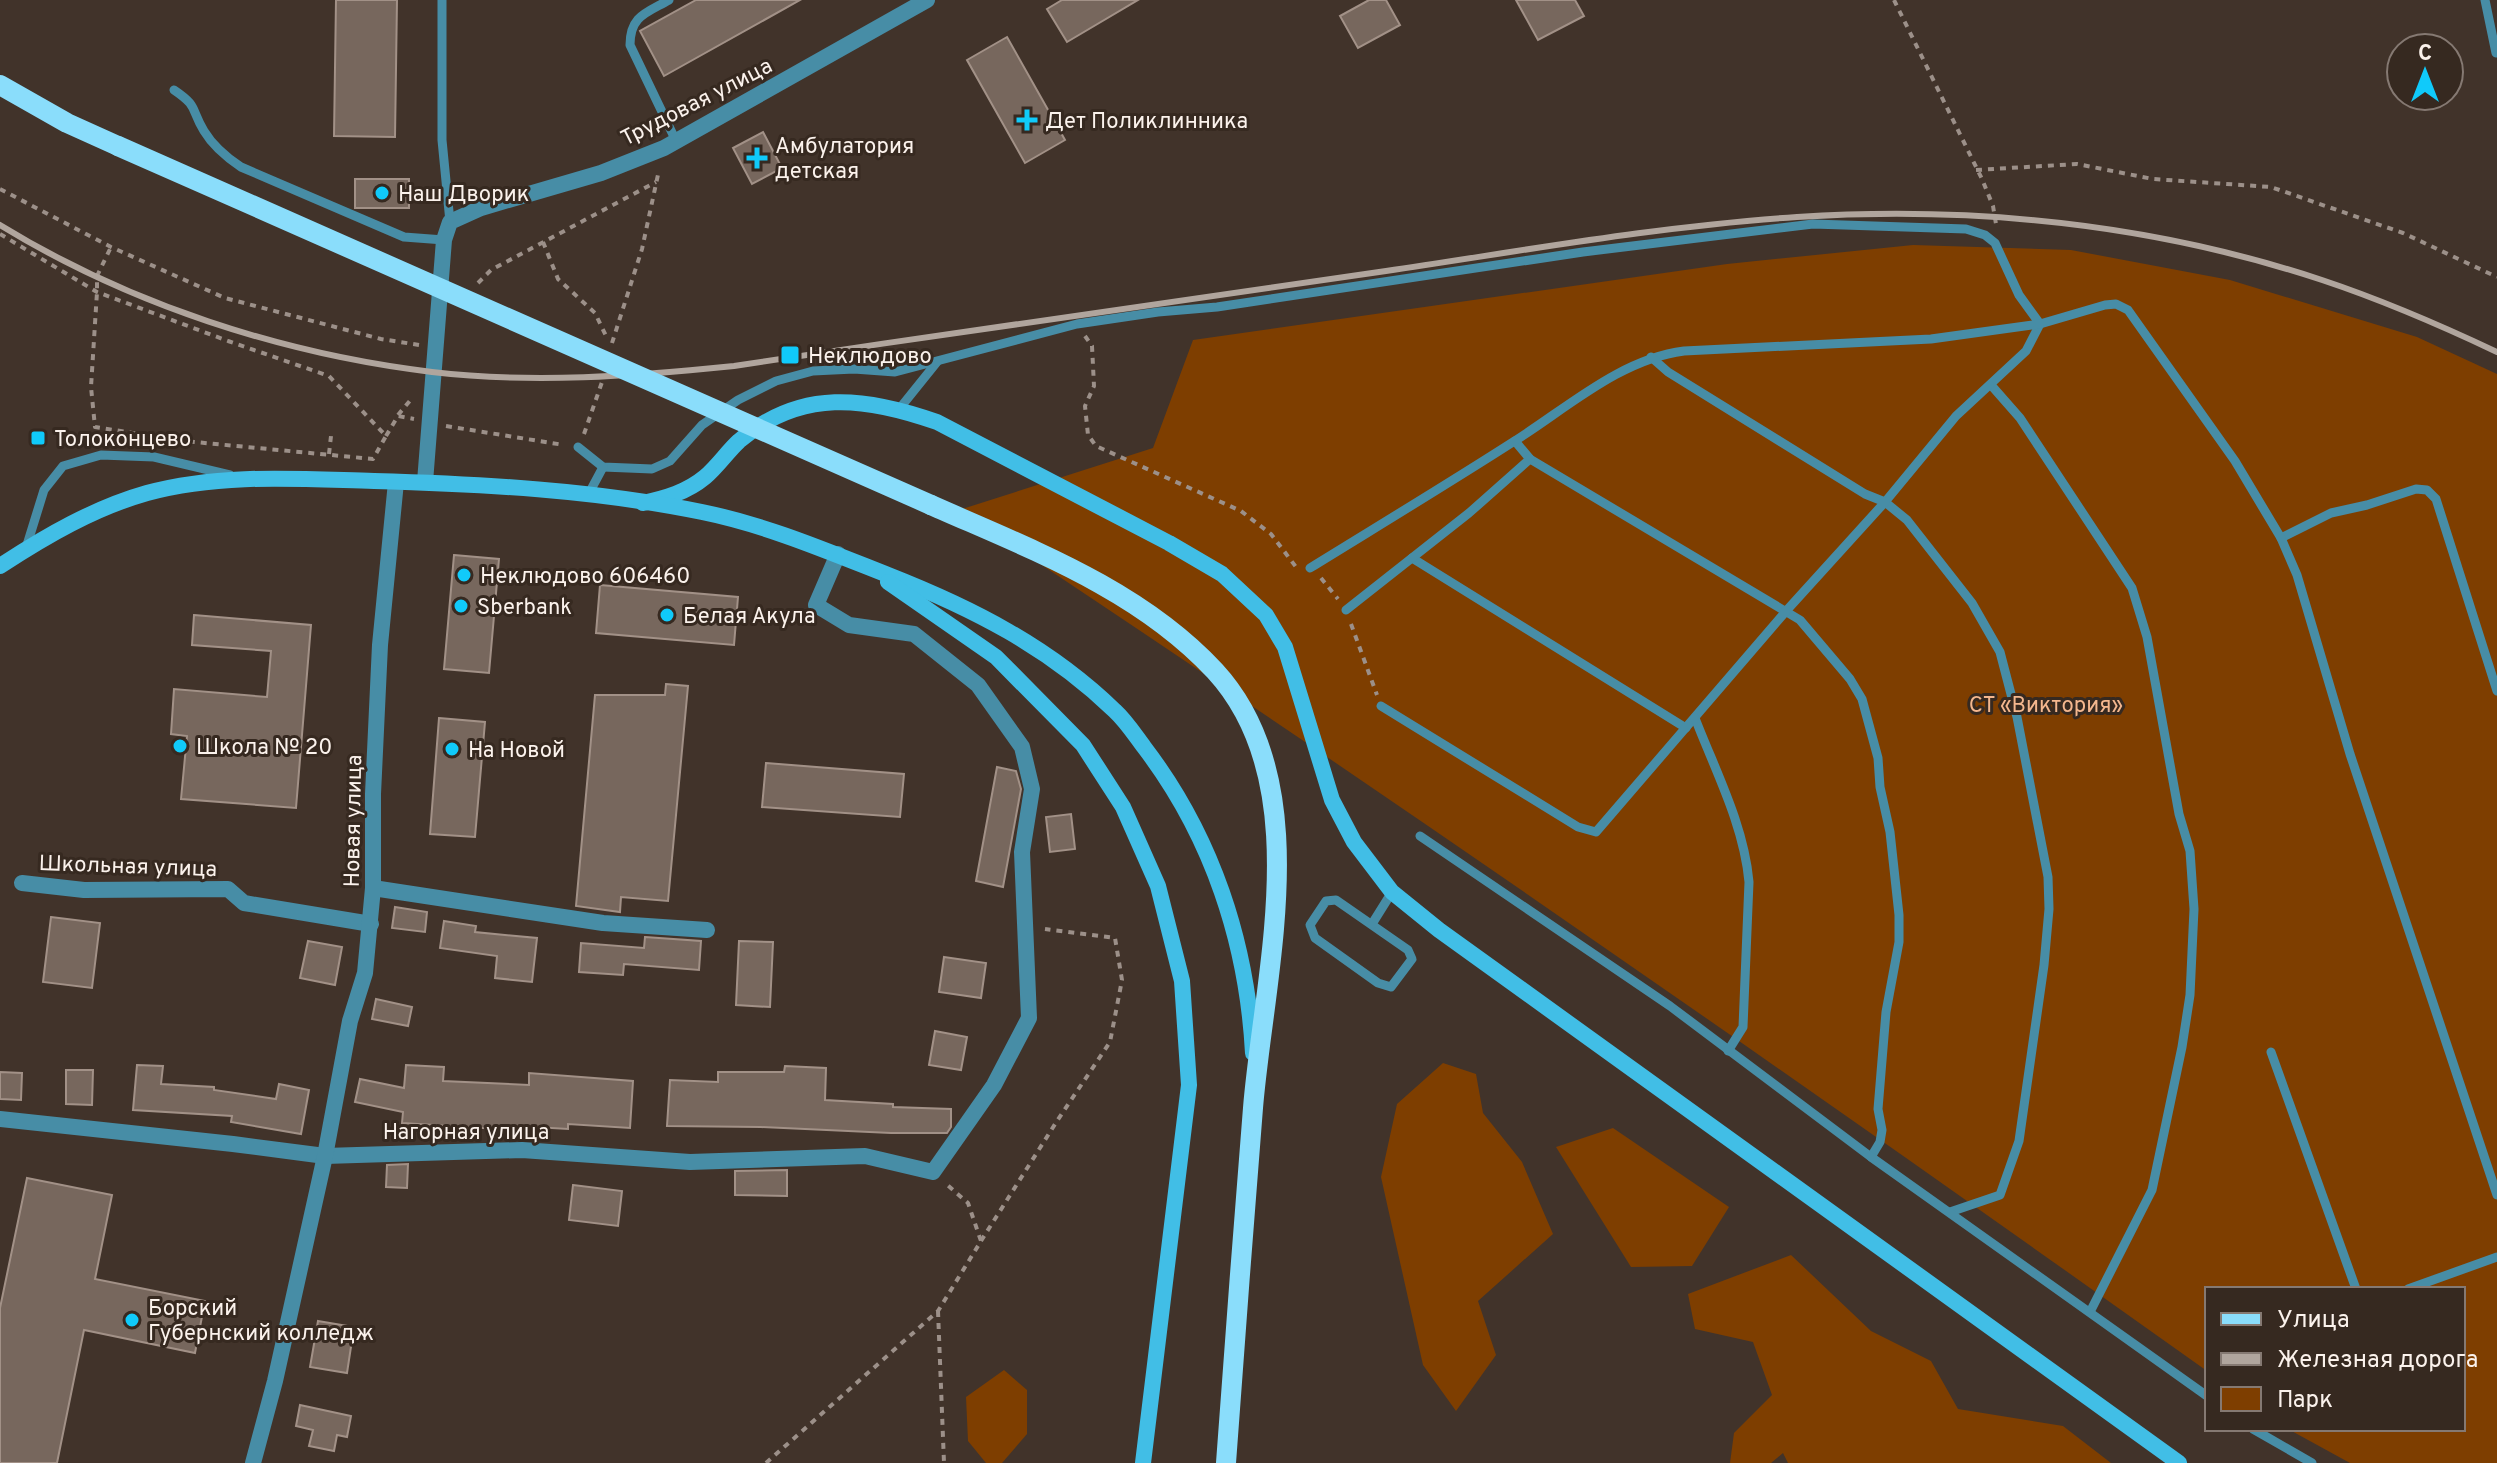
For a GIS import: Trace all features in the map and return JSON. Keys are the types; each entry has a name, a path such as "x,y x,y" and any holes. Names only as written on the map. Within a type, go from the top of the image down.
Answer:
{"main road":[{"path":"0,85 67,123 931,505 1102,585 1168,626 1217,673 1250,723 1265,768 1275,817 1278,875 1254,1096 1226,1463"}],"street":[{"name":"Трудовая улица","path":"450,222 481,208 601,173 670,145 927,0"},
{"path":"425,482 444,240 450,222"},
{"path":"643,503 675,495 704,477 740,440 785,412 826,401 867,402 900,408 937,422 1169,543 1222,574 1266,615 1285,647 1332,800 1354,842 1392,892 1439,930 2179,1463"},
{"path":"0,566 87,515 147,494 199,482 244,479 425,482 588,495 703,512 838,554 954,601 1043,651 1117,712 1164,773 1198,833 1230,910 1248,1003 1254,1096"},
{"name":"Новая улица","path":"253,1463 275,1381 325,1156 344,1050 365,973 373,888 373,794 380,645 396,482"},
{"path":"838,554 816,605 849,625 914,634 978,685 1022,747 1032,789 1022,852 1029,1018 994,1085 933,1172"},
{"path":"866,566 996,657 1083,745 1123,807 1158,886 1182,981 1189,1085 1143,1463"},
{"name":"Школьная улица","path":"22,883 84,890 228,889 244,903 371,924"},
{"path":"373,888 603,923 707,930"},
{"name":"Нагорная улица","path":"0,1119 325,1156 522,1150 690,1162 865,1156 933,1172"}],"lane":[{"path":"442,0 442,140 450,222"},
{"path":"669,0 639,17 630,30 630,45 670,145"},
{"path":"2485,0 2496,53"},
{"path":"174,90 191,102 203,130 220,152 241,167 404,237 444,240"},
{"path":"578,447 603,467 652,469 670,461 702,425 738,400 776,381 813,371 854,369 895,372 1077,324 1278,298 1583,252 1813,224 1966,229 1985,235 1995,243 2019,295 2040,324"},
{"path":"1310,568 1608,380 1651,357 1684,351 1931,339 2040,324 2105,305 2116,304 2128,310 2235,461 2281,538 2309,608 2350,754 2497,1195"},
{"path":"1381,706 1578,827 1596,832 1787,610 1885,502 1956,416 2026,351 2040,324"},
{"path":"1651,357 1681,380 1865,494 1885,502 1907,520 1972,603 2000,652 2017,717 2048,877 2049,909 2019,1141 2000,1195 1950,1212"},
{"path":"900,408 937,362"},
{"path":"1991,385 2020,418 2132,588 2147,637 2179,814 2190,851 2194,909 2190,995 2152,1190 2090,1312"},
{"path":"1515,441 1530,459 1787,610 1800,620 1850,679 1862,699 1878,758 1899,915 1899,942 1886,1012 1878,1109 1882,1130 1880,1142 1871,1157"},
{"path":"26,549 44,490 63,466 101,455 154,457 244,479"},
{"path":"1346,610 1530,459"},
{"path":"588,495 603,467"},
{"path":"2281,538 2331,513 2416,489 2427,490 2436,499 2497,691"},
{"path":"1412,558 1686,728"},
{"path":"1695,718 1740,834 1747,861 1749,882 1743,1027 1728,1051"},
{"path":"1420,836 1670,1006 1871,1157 2205,1395"},
{"path":"1372,924 1392,892"},
{"path":"1336,900 1372,924 1408,950 1412,959 1391,987 1378,983 1315,938 1310,925 1326,901 1336,900"},
{"path":"2271,1052 2355,1287"},
{"path":"2414,1287 2497,1257"},
{"path":"2256,1431 2312,1463"}],"path":[{"path":"1894,0 1993,206 1995,243"},
{"path":"543,242 558,279 595,313 611,346 642,249 656,182 670,145"},
{"path":"1976,170 2077,164 2153,179 2271,187 2403,233 2497,277"},
{"path":"471,290 491,270 656,182"},
{"path":"0,189 111,247 225,298 381,339 436,347"},
{"path":"0,234 97,292 329,376 386,436"},
{"path":"111,247 97,276 91,387 95,427 184,441 373,459 398,416 433,372"},
{"path":"1077,324 1092,346 1094,386 1085,406 1088,435 1096,446 1241,511 1271,534 1293,567 1310,568 1328,583 1346,610 1381,706"},
{"path":"398,416 578,447 604,377"},
{"path":"329,454 331,436"},
{"path":"766,1463 938,1311 1110,1042 1122,980 1115,938 1026,928"},
{"path":"933,1172 968,1203 981,1241"},
{"path":"938,1311 944,1463"}],"green space":[{"name":"СТ «Виктория»","path":"1913,245 2071,250 2230,280 2417,337 2497,374 2497,1463 2350,1463 2292,1431 2465,1431 2465,1287 2205,1287 2205,1370 1587,935 959,510 1153,448 1193,340 1727,264"},
{"path":"1443,1063 1476,1074 1483,1113 1522,1162 1553,1234 1478,1301 1496,1355 1456,1411 1423,1365 1381,1177 1397,1104"},
{"path":"1613,1128 1729,1207 1692,1266 1631,1267 1556,1147"},
{"path":"1791,1255 1871,1331 1931,1361 1958,1409 2063,1426 2111,1463 1788,1463 1783,1453 1771,1463 1730,1463 1734,1433 1772,1395 1753,1342 1695,1329 1688,1294"},
{"path":"1004,1370 1027,1390 1027,1434 1002,1463 986,1463 968,1441 966,1397"}],"building":[{"path":"336,0 397,0 395,137 334,136"},
{"path":"696,0 800,0 664,76 640,31"},
{"path":"1062,0 1138,0 1067,42 1047,9"},
{"path":"1369,0 1386,0 1400,25 1358,48 1340,16"},
{"path":"1516,0 1575,0 1584,16 1538,40"},
{"name":"Дет Поликлинника","path":"1007,37 1065,140 1025,163 967,60"},
{"name":"Амбулатория детская","path":"763,132 782,168 752,184 733,148"},
{"name":"Наш Дворик","path":"355,179 409,179 409,208 355,208"},
{"path":"454,555 499,559 489,673 444,669"},
{"name":"Белая Акула","path":"600,585 738,597 734,645 596,633"},
{"path":"194,615 311,625 296,808 181,799 187,736 171,734 174,689 267,697 271,651 192,645"},
{"path":"666,684 688,686 668,901 621,897 620,912 576,906 595,695 665,695"},
{"path":"439,718 485,722 475,837 430,834"},
{"path":"766,763 904,774 900,817 762,807"},
{"path":"997,767 1016,771 1021,789 1003,887 976,881"},
{"path":"1071,814 1075,849 1050,852 1046,817"},
{"path":"395,907 427,912 425,932 392,928"},
{"path":"51,917 100,923 92,988 43,982"},
{"path":"444,921 476,926 475,932 537,938 532,982 495,978 497,956 440,948"},
{"path":"645,937 701,941 699,970 624,964 623,975 579,972 581,943 644,948"},
{"path":"308,941 342,947 335,985 300,978"},
{"path":"739,941 773,942 770,1007 736,1005"},
{"path":"944,957 986,963 981,998 939,992"},
{"path":"376,999 412,1007 408,1026 372,1019"},
{"path":"935,1031 967,1037 961,1070 929,1065"},
{"path":"137,1065 163,1066 161,1084 214,1087 214,1090 276,1099 279,1084 309,1090 301,1134 231,1122 232,1116 133,1110"},
{"path":"406,1065 444,1067 443,1081 529,1085 529,1073 633,1081 630,1128 568,1124 568,1129 499,1125 498,1129 402,1123 403,1112 355,1102 360,1079 404,1088"},
{"path":"785,1066 826,1068 825,1100 951,1109 951,1127 947,1133 891,1133 667,1126 670,1080 718,1082 718,1072 784,1072"},
{"path":"66,1070 93,1070 92,1105 66,1104"},
{"path":"0,1072 22,1073 21,1100 0,1099"},
{"path":"408,1164 407,1188 386,1187 387,1165"},
{"path":"787,1170 787,1196 735,1195 735,1171"},
{"path":"27,1178 112,1195 95,1279 205,1301 195,1353 84,1330 57,1463 0,1463 0,1308"},
{"path":"573,1185 622,1191 618,1226 569,1220"},
{"path":"318,1321 354,1327 347,1373 310,1367"},
{"path":"300,1405 351,1416 347,1437 337,1435 334,1451 309,1446 313,1430 296,1426"}],"railway":[{"path":"0,225 101,279 208,321 263,338 376,364 508,378 621,375 734,366 1642,233 1745,221 1863,214 1930,214 2062,223 2194,245 2322,280 2411,313 2497,352"}],"place":[{"name":"Дет Поликлинника","path":"1027,120"},
{"name":"Амбулатория детская","path":"757,158"},
{"name":"Наш Дворик","path":"382,193"},
{"name":"Неклюдово","path":"790,355"},
{"name":"Толоконцево","path":"38,438"},
{"name":"Неклюдово 606460","path":"464,575"},
{"name":"Sberbank","path":"461,606"},
{"name":"Белая Акула","path":"667,615"},
{"name":"Школа № 20","path":"180,746"},
{"name":"На Новой","path":"452,749"},
{"name":"Борский Губернский колледж","path":"132,1320"}]}
